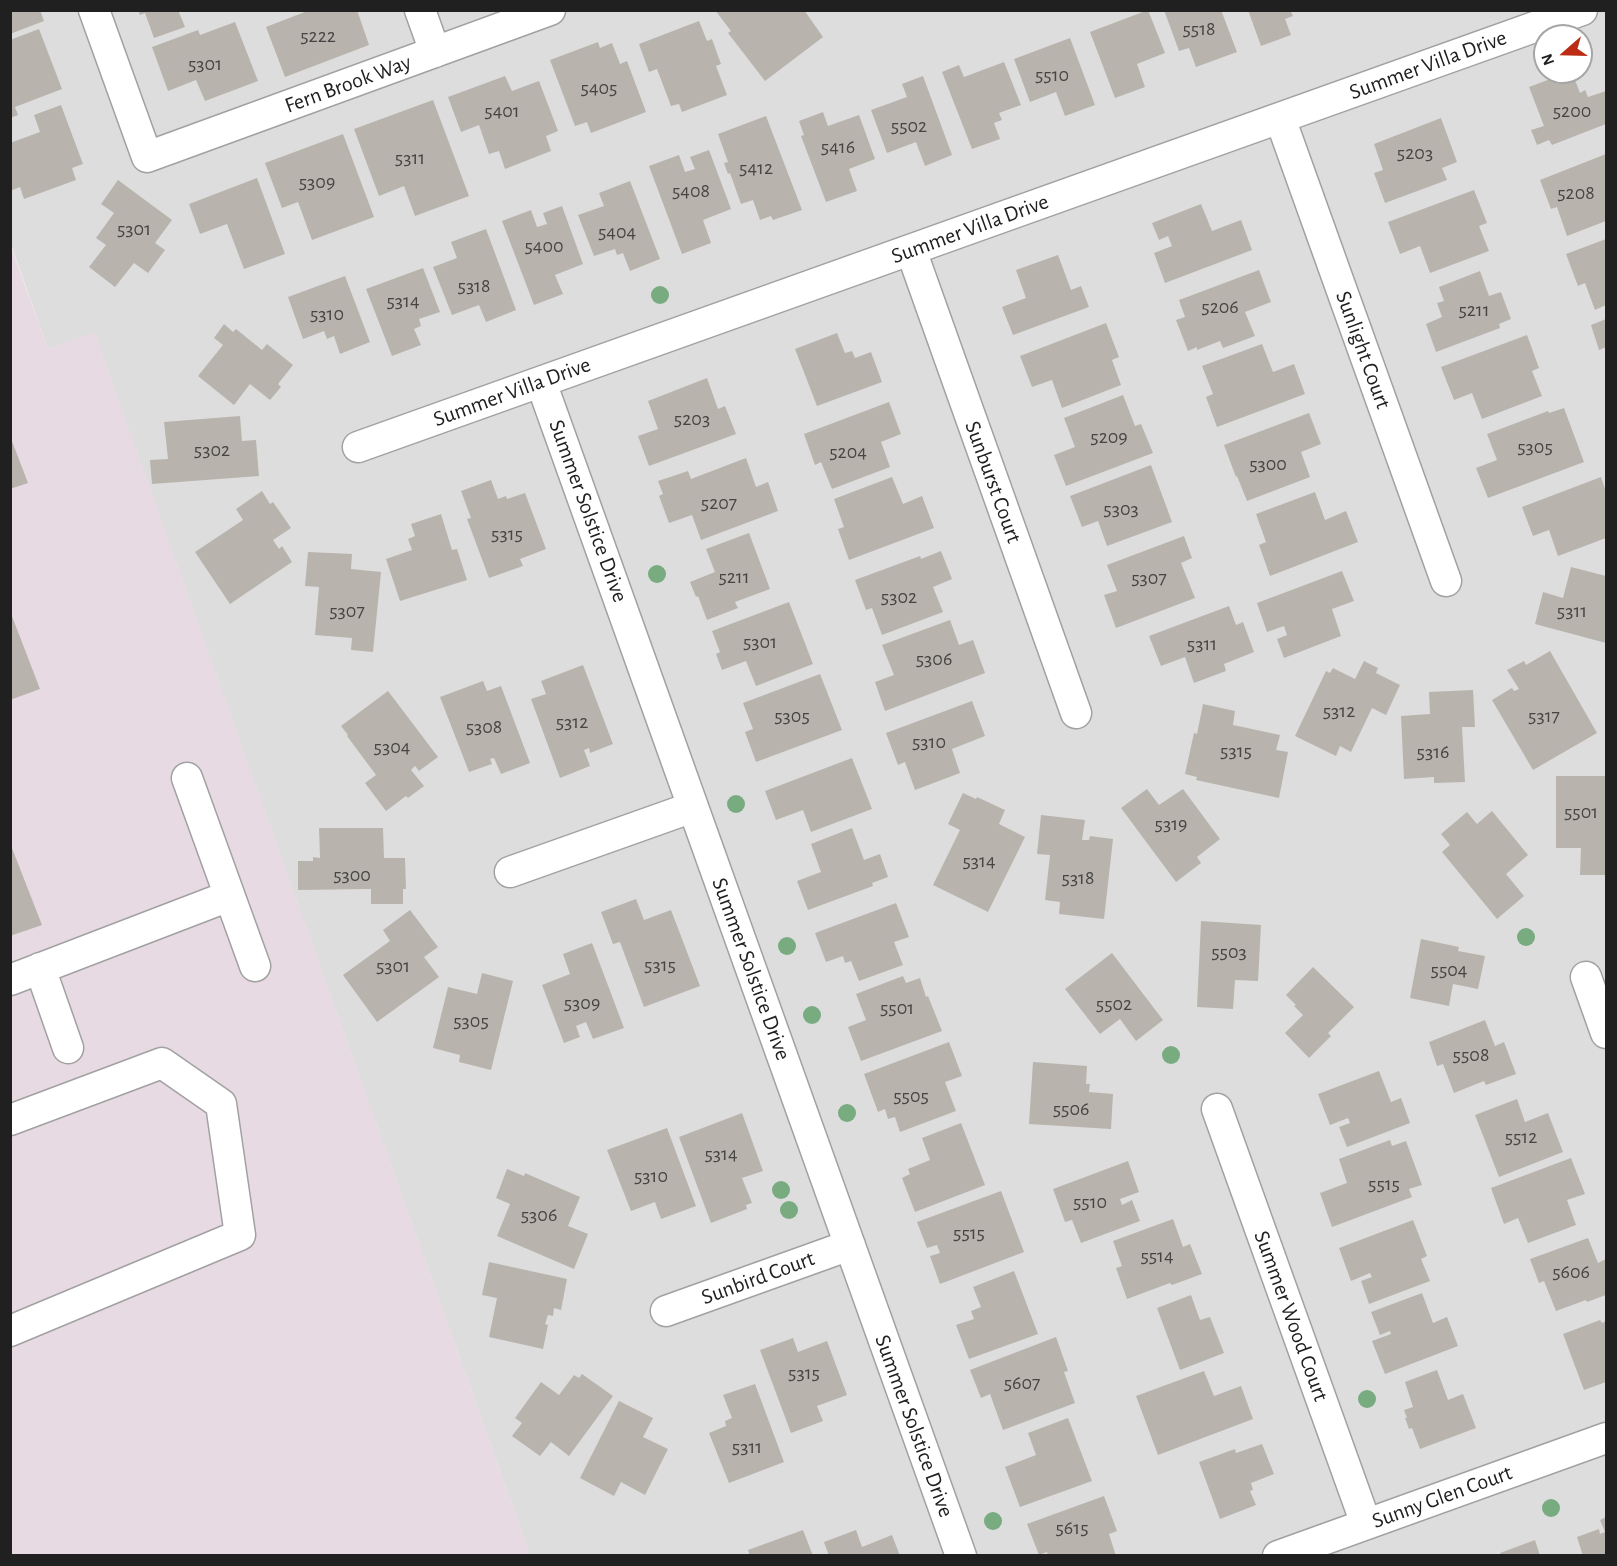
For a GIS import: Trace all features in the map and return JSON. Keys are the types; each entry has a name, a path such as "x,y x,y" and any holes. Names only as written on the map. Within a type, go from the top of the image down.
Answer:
{"street":[{"name":"Fern Brook Way","path":"94,10 147,157 550,10"},
{"path":"420,10 435,52"},
{"name":"Summer Villa Drive","path":"358,447 1582,10"},
{"name":"Sunlight Court","path":"1280,118 1446,581"},
{"name":"Sunburst Court","path":"911,250 1076,713"},
{"name":"Summer Solstice Drive","path":"542,382 961,1556"},
{"path":"187,778 255,966"},
{"path":"510,872 693,807"},
{"path":"10,980 229,896"},
{"path":"40,968 69,1048"},
{"path":"1586,977 1606,1033"},
{"path":"10,1120 162,1064 221,1104 240,1235 10,1331"},
{"name":"Summer Wood Court","path":"1217,1109 1366,1524"},
{"name":"Sunbird Court","path":"666,1311 850,1245"},
{"name":"Sunny Glen Court","path":"1278,1556 1606,1438"}],"shaded area":[{"path":"10,11 1606,11 1606,1555 530,1555 94,333 48,349 11,244"},
{"path":"10,244 48,349 94,332 530,1555 11,1555"}],"building":[{"path":"10,10 40,10 44,21 10,34"},
{"path":"138,10 178,10 185,27 154,38 145,13 140,15"},
{"path":"310,10 357,10 369,45 285,77 266,27"},
{"path":"715,10 804,10 823,37 765,81 728,33 731,31"},
{"path":"1148,10 1165,53 1137,64 1145,87 1115,98 1090,32"},
{"path":"1164,10 1221,10 1237,52 1196,67 1189,48 1179,51"},
{"path":"1248,10 1290,10 1293,16 1285,19 1291,35 1261,46"},
{"path":"699,21 707,41 712,39 721,64 716,66 727,95 682,112 679,104 671,106 657,69 649,72 639,44"},
{"path":"235,22 258,81 205,101 196,80 168,91 152,47 198,30 200,35"},
{"path":"39,29 62,89 15,107 18,115 10,118 10,40"},
{"path":"1070,38 1095,105 1065,116 1056,92 1030,102 1014,59"},
{"path":"598,42 600,48 612,43 620,64 627,61 646,112 591,133 587,122 575,126 550,60"},
{"path":"1004,62 1021,105 999,113 1002,120 994,123 1000,139 972,149 942,72 959,65 964,77"},
{"path":"505,76 512,91 539,81 558,131 546,136 551,151 505,169 499,151 489,154 479,125 461,132 448,97"},
{"path":"923,76 952,155 925,166 916,142 887,153 871,110 907,97 902,84"},
{"path":"1537,84 1577,84 1580,93 1585,90 1588,97 1606,91 1606,124 1552,145 1549,140 1537,145 1531,130 1544,126 1529,87"},
{"path":"433,100 469,196 415,216 404,186 379,196 354,129"},
{"path":"61,105 83,164 72,168 76,180 24,199 20,187 10,191 10,143 40,132 34,115"},
{"path":"823,112 828,126 859,115 875,159 849,169 857,191 826,202 801,136 804,135 799,121"},
{"path":"766,116 802,210 773,220 771,216 760,220 753,200 741,204 724,163 728,162 718,134"},
{"path":"1441,118 1457,162 1442,168 1447,180 1385,203 1374,173 1383,170 1374,144"},
{"path":"343,134 374,217 312,240 298,202 282,208 265,163"},
{"path":"709,150 731,209 703,220 711,243 682,254 649,166 679,155 685,172 695,169 690,157"},
{"path":"1606,154 1606,221 1567,236 1557,207 1551,209 1540,180"},
{"path":"257,178 285,254 244,269 227,224 200,234 189,204"},
{"path":"118,180 172,220 155,243 165,250 148,273 134,263 115,287 89,267 106,245 96,238 114,213 101,204"},
{"path":"630,181 660,259 630,271 623,253 617,255 615,249 594,256 578,215 604,206 599,193"},
{"path":"1474,190 1487,223 1479,226 1489,251 1430,273 1420,246 1400,254 1388,222"},
{"path":"1201,204 1212,231 1241,220 1252,250 1165,283 1154,253 1172,246 1168,236 1159,240 1152,223"},
{"path":"562,206 583,264 555,275 563,294 534,305 502,221 531,210 537,227 547,224 543,213"},
{"path":"486,229 516,310 486,322 479,305 452,315 433,267 457,258 451,242"},
{"path":"1606,239 1606,305 1595,310 1585,283 1578,286 1566,254"},
{"path":"1058,255 1071,290 1081,286 1089,307 1013,335 1002,307 1026,298 1016,270"},
{"path":"423,268 440,312 419,319 421,326 414,329 421,345 392,356 366,289"},
{"path":"1259,270 1271,302 1245,312 1255,336 1223,348 1220,341 1188,351 1176,320 1185,317 1179,300"},
{"path":"1480,271 1489,296 1501,292 1511,319 1499,324 1500,328 1436,352 1426,324 1442,317 1437,303 1444,301 1439,287"},
{"path":"345,276 370,342 340,354 334,336 327,339 324,331 303,339 288,297"},
{"path":"1606,319 1606,347 1599,350 1591,325"},
{"path":"1106,323 1119,357 1112,360 1121,385 1062,408 1052,380 1032,387 1020,356"},
{"path":"224,324 233,332 236,329 262,350 267,344 293,365 278,384 281,387 270,400 250,384 234,405 198,376 223,345 214,338"},
{"path":"837,333 845,353 852,351 855,358 871,352 882,382 817,406 795,349"},
{"path":"1527,335 1539,368 1532,371 1542,396 1482,419 1472,393 1454,400 1441,367"},
{"path":"1262,344 1273,372 1294,364 1305,394 1217,427 1206,397 1213,394 1202,366"},
{"path":"707,378 718,409 725,406 736,434 649,466 638,436 658,429 648,401"},
{"path":"1123,395 1135,426 1141,424 1153,453 1066,486 1054,455 1075,447 1064,418"},
{"path":"889,402 901,434 881,442 890,467 832,489 821,462 815,465 804,434"},
{"path":"1564,408 1584,462 1488,498 1476,468 1497,460 1487,434 1548,411 1549,413"},
{"path":"1309,413 1321,444 1301,452 1310,477 1247,501 1224,445"},
{"path":"240,416 242,441 256,440 259,476 152,484 150,460 168,459 164,422"},
{"path":"10,436 28,483 10,489"},
{"path":"746,458 756,487 768,482 778,511 701,540 692,515 669,523 659,496 663,494 658,481 688,471 691,479"},
{"path":"1151,465 1172,522 1107,546 1098,521 1082,527 1070,496"},
{"path":"892,477 903,504 922,496 934,528 849,560 838,529 844,527 834,499"},
{"path":"1601,477 1606,492 1606,538 1558,556 1549,530 1533,536 1522,507"},
{"path":"491,480 498,499 506,496 507,499 525,493 546,549 520,559 523,566 489,578 467,519 471,518 461,491"},
{"path":"262,491 270,504 273,502 291,528 273,540 279,549 282,546 292,562 230,604 195,552 243,520 236,509"},
{"path":"1315,492 1325,520 1346,511 1358,542 1270,576 1259,545 1266,542 1256,514"},
{"path":"441,514 452,550 457,549 467,580 400,601 386,559 412,550 408,539 415,536 411,524"},
{"path":"749,533 770,589 735,602 738,608 707,620 690,582 715,572 706,549"},
{"path":"1184,536 1192,558 1181,563 1195,598 1116,628 1104,595 1117,591 1107,565"},
{"path":"941,551 952,579 933,587 943,612 882,635 872,608 866,610 855,580 920,556 921,559"},
{"path":"308,552 352,554 351,569 381,572 373,652 351,650 352,638 315,635 319,587 305,586"},
{"path":"1571,567 1606,576 1606,643 1535,624 1543,592 1563,598"},
{"path":"1342,571 1354,601 1332,609 1341,636 1284,658 1277,639 1287,635 1284,626 1267,632 1257,603"},
{"path":"789,602 813,664 756,686 746,661 722,670 716,654 720,652 712,631"},
{"path":"1229,606 1236,625 1243,622 1254,652 1224,664 1226,671 1194,683 1185,657 1161,666 1149,636"},
{"path":"10,611 40,689 10,700"},
{"path":"950,620 959,645 973,640 985,673 885,711 875,682 894,675 882,645"},
{"path":"1550,651 1597,733 1533,770 1492,700 1512,688 1514,691 1519,689 1507,670 1524,661 1526,665"},
{"path":"1364,661 1378,668 1376,673 1400,685 1386,715 1372,708 1351,752 1340,746 1336,756 1295,736 1326,671 1330,673 1333,668 1355,679"},
{"path":"583,665 613,744 590,753 589,748 584,750 590,766 560,778 531,699 546,694 541,681"},
{"path":"820,674 842,730 756,762 745,732 753,729 743,703"},
{"path":"483,681 487,691 501,686 530,763 501,774 494,758 490,759 492,764 469,772 440,697"},
{"path":"1473,690 1475,727 1462,727 1465,782 1434,783 1434,777 1404,779 1401,716 1430,714 1429,692"},
{"path":"388,691 438,757 419,771 415,766 411,770 424,786 386,811 365,783 376,775 341,726"},
{"path":"972,701 985,736 952,749 960,773 915,790 905,762 898,765 886,733"},
{"path":"1203,704 1235,711 1233,725 1280,735 1276,750 1288,752 1279,798 1196,780 1197,777 1185,774"},
{"path":"852,758 872,809 811,832 803,810 776,820 765,791"},
{"path":"1556,776 1606,776 1606,875 1580,875 1581,848 1556,848"},
{"path":"1147,789 1159,805 1183,789 1220,839 1197,857 1201,863 1176,882 1121,808"},
{"path":"963,793 1005,810 999,824 1025,837 988,912 933,885 960,830 948,824"},
{"path":"1492,811 1528,855 1506,874 1524,896 1497,919 1442,852 1450,845 1441,834 1467,812 1477,824"},
{"path":"1041,815 1085,820 1082,840 1089,840 1090,836 1113,839 1104,919 1059,914 1060,902 1045,900 1050,855 1037,854"},
{"path":"319,828 383,828 384,858 405,858 406,889 403,889 403,904 371,904 371,889 298,890 298,861 313,861 313,857 320,858"},
{"path":"852,828 864,860 880,854 888,877 872,883 873,886 808,910 797,881 821,872 811,844"},
{"path":"10,843 42,925 10,936"},
{"path":"636,899 644,920 671,910 700,986 644,1007 620,942 613,944 601,912"},
{"path":"896,903 909,937 894,942 903,965 859,981 851,961 845,963 843,956 826,962 815,933"},
{"path":"410,910 438,947 424,957 439,977 377,1022 343,975 390,941 383,930"},
{"path":"1201,921 1261,925 1258,981 1235,980 1233,1009 1197,1007"},
{"path":"1421,939 1459,947 1458,951 1485,956 1478,989 1453,984 1449,1006 1410,998"},
{"path":"592,943 624,1028 593,1039 586,1022 576,1026 580,1037 564,1043 542,985 570,974 563,954"},
{"path":"1112,953 1163,1020 1136,1041 1120,1019 1100,1034 1065,989"},
{"path":"1313,967 1354,1007 1328,1033 1331,1036 1309,1058 1285,1033 1303,1015 1286,995"},
{"path":"482,973 513,981 491,1070 459,1062 460,1055 433,1048 448,987 477,994"},
{"path":"903,976 906,983 920,978 942,1031 861,1061 848,1027 866,1020 856,994"},
{"path":"1485,1020 1495,1046 1504,1042 1516,1074 1486,1085 1484,1081 1454,1093 1443,1064 1437,1066 1429,1042"},
{"path":"949,1042 962,1076 945,1082 956,1111 900,1132 895,1117 888,1119 885,1109 878,1112 864,1074"},
{"path":"1033,1062 1087,1066 1086,1084 1090,1084 1089,1092 1113,1094 1111,1129 1029,1124"},
{"path":"1379,1071 1391,1102 1401,1098 1410,1123 1347,1147 1339,1127 1350,1123 1348,1118 1330,1125 1318,1094"},
{"path":"1517,1099 1525,1122 1548,1113 1563,1152 1499,1177 1475,1115"},
{"path":"742,1113 763,1171 742,1178 752,1203 746,1205 747,1209 711,1223 679,1137"},
{"path":"961,1123 985,1185 915,1212 902,1178 910,1174 908,1169 930,1160 922,1138"},
{"path":"667,1128 696,1206 661,1219 655,1202 631,1211 607,1150"},
{"path":"1390,1140 1392,1146 1406,1141 1422,1185 1409,1189 1412,1197 1332,1227 1320,1193 1347,1183 1339,1159"},
{"path":"1571,1158 1585,1194 1567,1200 1576,1225 1528,1243 1518,1218 1504,1224 1491,1188"},
{"path":"1128,1161 1139,1192 1120,1199 1122,1205 1132,1200 1140,1221 1081,1243 1072,1220 1065,1222 1053,1189"},
{"path":"507,1169 524,1176 525,1173 580,1197 568,1226 588,1234 574,1269 497,1236 510,1204 496,1198"},
{"path":"1001,1191 1024,1252 940,1284 930,1256 940,1253 937,1245 927,1248 917,1222"},
{"path":"1173,1219 1183,1247 1190,1244 1202,1274 1127,1299 1116,1268 1122,1266 1113,1241"},
{"path":"1413,1220 1427,1256 1421,1259 1430,1281 1369,1304 1361,1281 1372,1277 1370,1273 1351,1281 1339,1248"},
{"path":"1588,1238 1598,1263 1606,1259 1606,1295 1556,1311 1544,1281 1539,1283 1530,1259"},
{"path":"489,1262 567,1279 561,1310 554,1308 553,1316 548,1315 543,1349 489,1337 497,1298 482,1295"},
{"path":"1014,1271 1038,1334 969,1359 956,1325 974,1319 971,1311 981,1307 973,1287"},
{"path":"1422,1293 1433,1323 1447,1317 1458,1346 1385,1374 1372,1341 1391,1334 1390,1331 1380,1335 1371,1312"},
{"path":"1191,1295 1200,1320 1210,1317 1224,1353 1180,1370 1157,1308"},
{"path":"1600,1320 1602,1323 1606,1321 1606,1382 1584,1390 1563,1334"},
{"path":"1056,1337 1068,1371 1064,1372 1075,1403 1003,1430 990,1394 981,1398 970,1370"},
{"path":"793,1338 798,1352 827,1341 847,1395 817,1406 823,1421 791,1433 760,1350"},
{"path":"1437,1370 1448,1400 1463,1394 1476,1428 1420,1449 1412,1428 1409,1429 1405,1418 1407,1418 1404,1410 1413,1407 1405,1382"},
{"path":"1204,1371 1214,1396 1241,1386 1253,1419 1158,1455 1136,1396"},
{"path":"582,1374 613,1396 569,1456 551,1442 540,1456 512,1436 522,1423 515,1418 541,1382 559,1395 574,1375 579,1378"},
{"path":"755,1384 784,1462 729,1483 709,1433 726,1426 725,1421 732,1418 723,1395"},
{"path":"619,1401 653,1418 643,1437 668,1449 645,1495 621,1482 614,1496 580,1478"},
{"path":"1068,1418 1092,1481 1020,1507 1005,1467 1036,1455 1028,1433"},
{"path":"1262,1444 1274,1474 1251,1483 1253,1490 1250,1491 1256,1505 1220,1519 1199,1462 1235,1449 1236,1453"},
{"path":"1104,1496 1117,1531 1109,1534 1116,1556 1048,1556 1047,1552 1039,1555 1027,1524"},
{"path":"1606,1517 1606,1556 1583,1556 1577,1537 1599,1529 1600,1534 1605,1532 1600,1520"},
{"path":"803,1530 813,1556 750,1556 748,1550"},
{"path":"856,1530 862,1547 892,1535 900,1556 829,1556 824,1542"},
{"path":"1535,1540 1540,1556 1501,1556 1500,1553"}]}
